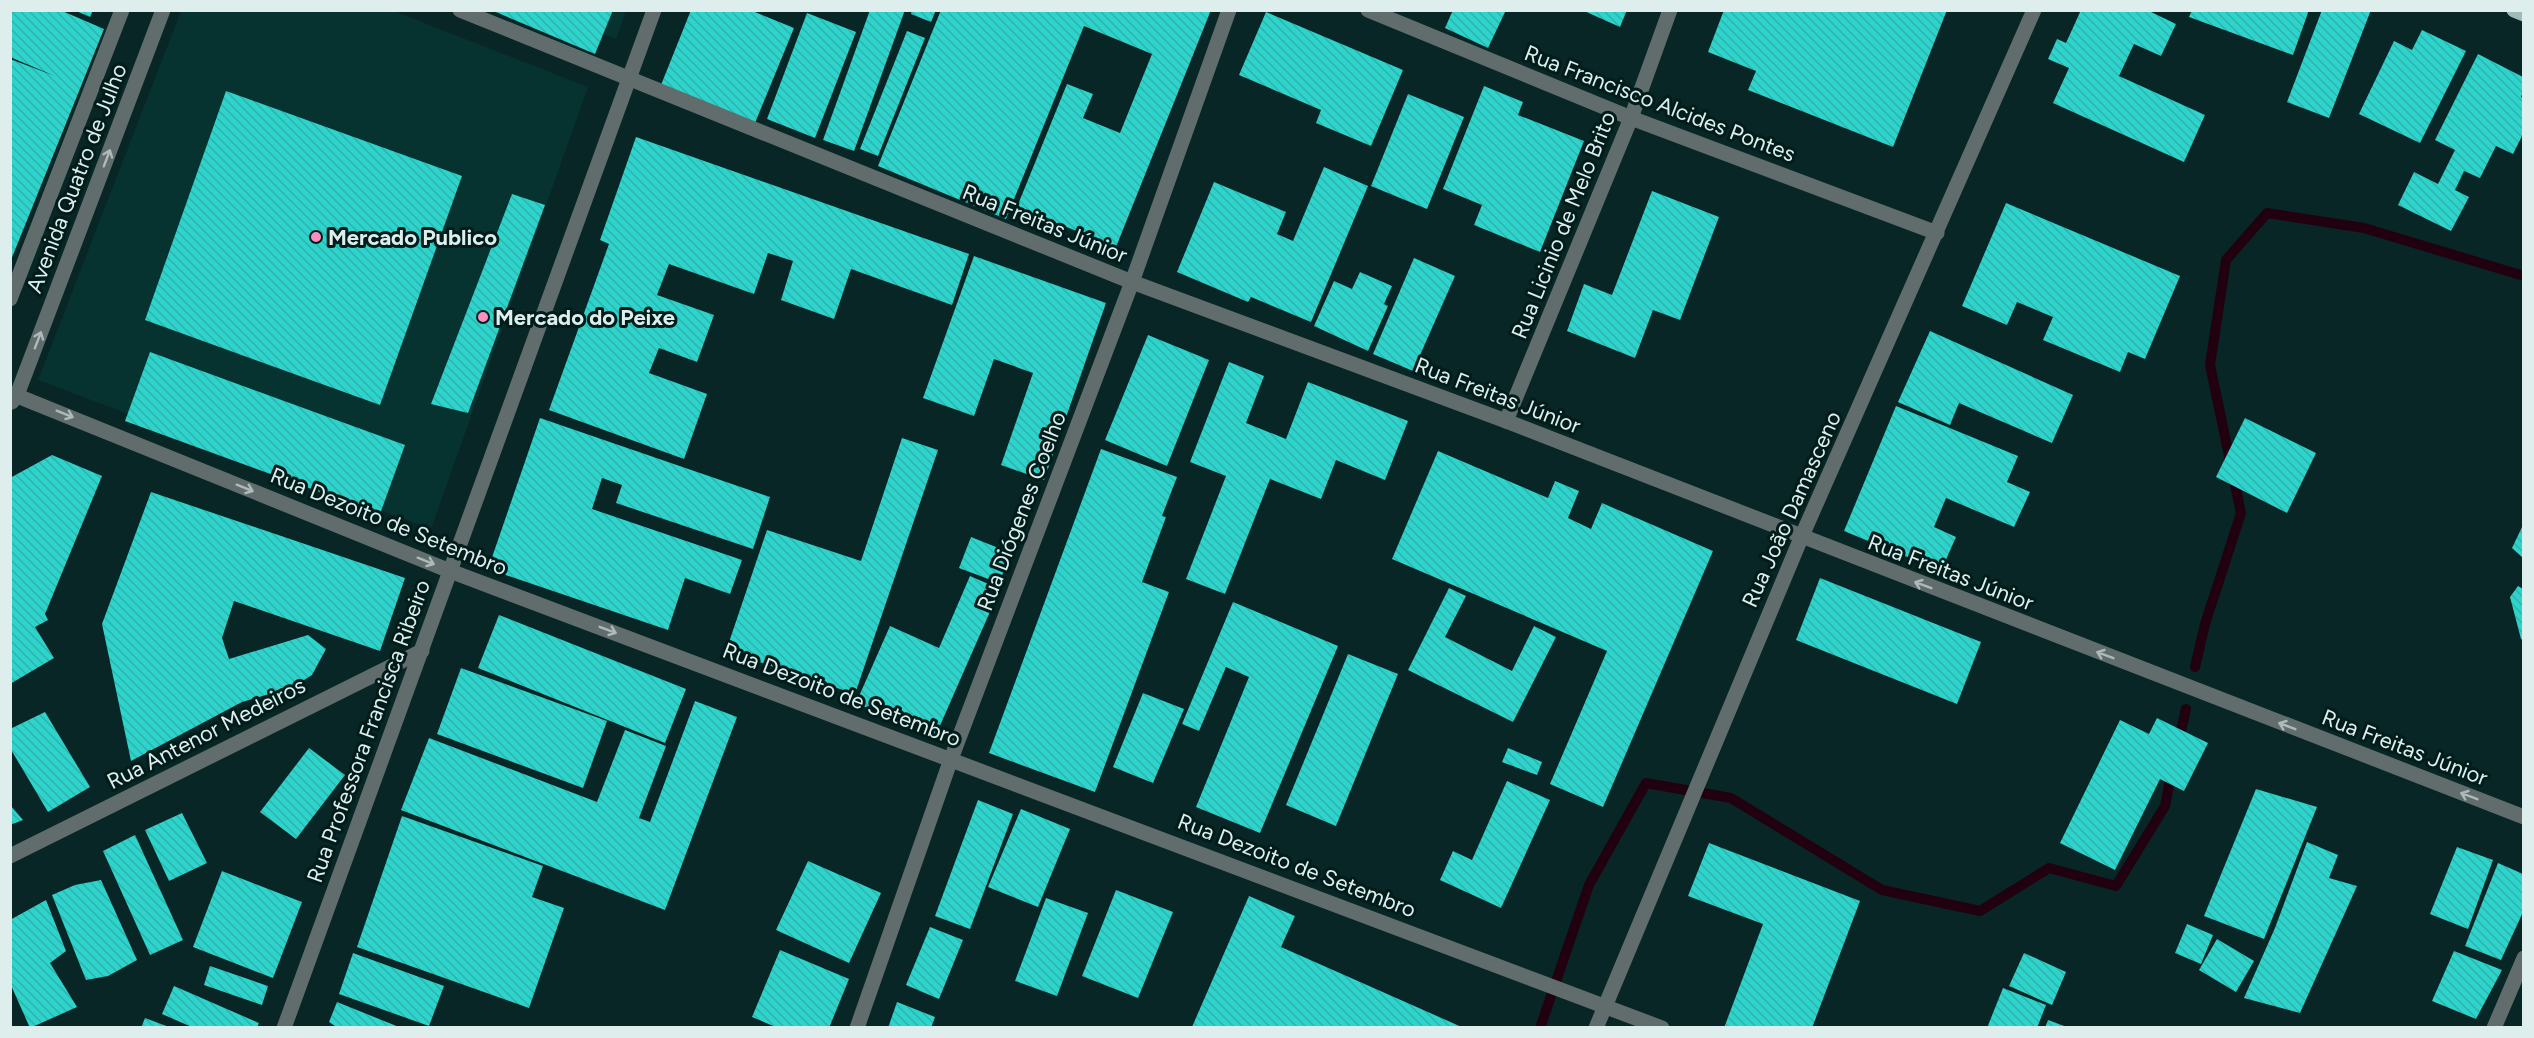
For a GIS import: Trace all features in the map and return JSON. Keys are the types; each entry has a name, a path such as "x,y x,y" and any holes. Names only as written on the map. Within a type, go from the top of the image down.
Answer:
{"main road":[{"path":"2514,10 2523,14"}],"street":[{"name":"Avenida Quatro de Julho","path":"10,299 122,10"},
{"name":"Avenida Quatro de Julho","path":"13,397 163,10"},
{"name":"Rua Freitas Júnior","path":"460,10 1131,282 1506,421 2523,817"},
{"name":"Rua Professora Francisca Ribeiro","path":"284,1028 654,10"},
{"name":"Rua Diógenes Coelho","path":"857,1028 951,759 1131,282 1229,10"},
{"name":"Rua Francisco Alcides Pontes","path":"1368,10 1631,118 1937,233"},
{"name":"Rua Licinio de Melo Brito","path":"1506,421 1631,118 1670,10"},
{"name":"Rua João Damasceno","path":"1596,1028 1802,538 2034,10"},
{"name":"Rua Dezoito de Setembro","path":"13,397 450,571 1662,1028"},
{"name":"Rua Antenor Medeiros","path":"10,856 422,651"},
{"path":"2494,1028 2523,958"}],"shaded area":[{"path":"181,11 394,11 588,87 431,529 38,380"},
{"path":"539,11 626,11 616,39"}],"building":[{"path":"10,10 60,10 104,29 11,260 10,59 55,76 10,57"},
{"path":"74,10 93,10 90,17"},
{"path":"491,10 613,10 595,54"},
{"path":"691,10 750,10 794,28 755,123 661,85"},
{"path":"870,10 905,10 854,151 823,140"},
{"path":"912,10 936,10 931,22 911,14"},
{"path":"941,10 1211,10 1116,247 1017,207 1067,84 1093,94 1083,118 1120,133 1152,54 1084,26 1006,219 878,166"},
{"path":"1453,10 1506,10 1488,48 1445,28"},
{"path":"1582,10 1627,10 1620,27"},
{"path":"1724,10 1947,10 1893,147 1748,90 1756,71 1708,52"},
{"path":"2081,10 2147,10 2176,24 2161,56 2134,44 2119,76 2205,115 2184,162 2053,103 2069,68 2048,59 2057,39 2066,43"},
{"path":"2192,10 2309,10 2293,55 2189,17"},
{"path":"2322,10 2371,10 2329,118 2287,102"},
{"path":"1266,12 1403,70 1371,146 1316,123 1321,110 1239,75"},
{"path":"807,13 856,32 815,138 767,119"},
{"path":"2422,30 2466,51 2420,143 2359,114 2394,41 2412,50"},
{"path":"907,31 925,38 878,156 860,149"},
{"path":"2478,54 2523,77 2521,97 2523,98 2523,134 2513,154 2496,146 2480,178 2464,171 2455,190 2469,197 2451,231 2398,205 2414,172 2438,184 2455,150 2435,140"},
{"path":"1484,86 1523,102 1518,115 1584,141 1540,252 1474,225 1482,205 1443,189"},
{"path":"226,91 462,176 380,405 145,320"},
{"path":"1408,94 1464,117 1427,209 1371,186"},
{"path":"636,137 969,254 952,305 851,269 834,319 781,300 793,261 768,253 754,294 669,264 657,295 714,315 697,362 659,348 649,373 707,394 684,459 549,410 609,244 600,240"},
{"path":"1324,167 1368,186 1311,322 1251,297 1248,302 1177,272 1214,182 1286,212 1277,234 1293,241"},
{"path":"1652,191 1719,217 1680,320 1653,310 1635,358 1567,331 1584,284 1612,295"},
{"path":"512,194 545,205 468,413 431,404"},
{"path":"2006,203 2180,276 2145,359 2128,352 2120,372 2043,340 2053,317 2017,302 2007,325 1962,306"},
{"path":"974,256 1106,303 1044,480 1001,465 1033,373 994,359 974,416 923,398"},
{"path":"1414,258 1455,276 1413,371 1373,354"},
{"path":"1360,272 1392,286 1384,304 1388,306 1368,351 1314,326 1334,281 1352,289"},
{"path":"1930,331 2073,395 2052,443 1959,403 1950,425 1898,402"},
{"path":"1148,335 1209,360 1167,466 1105,440"},
{"path":"150,352 405,445 380,514 125,421"},
{"path":"1229,362 1264,376 1246,423 1286,439 1308,382 1408,421 1385,480 1336,460 1321,499 1270,479 1225,594 1186,579 1226,476 1190,462"},
{"path":"1896,406 2018,456 2007,482 2030,492 2014,527 1946,498 1934,527 1956,537 1941,571 1844,531"},
{"path":"540,418 770,497 753,549 616,503 622,485 602,478 592,509 742,560 730,594 685,578 668,630 488,569"},
{"path":"2245,418 2316,453 2287,513 2216,477"},
{"path":"902,438 938,450 855,694 726,651 767,530 861,561"},
{"path":"1101,449 1177,477 1162,516 1166,517 1142,582 1169,592 1095,792 989,753"},
{"path":"1438,451 1548,498 1555,481 1579,491 1568,518 1591,529 1602,503 1713,551 1603,807 1550,784 1607,651 1392,559"},
{"path":"52,455 102,476 45,614 48,620 35,627 54,658 10,684 10,478"},
{"path":"151,492 405,578 380,651 234,601 222,638 229,659 308,635 326,649 312,675 293,687 242,702 131,761 102,624"},
{"path":"2523,525 2523,558 2512,548"},
{"path":"971,537 1011,553 999,583 959,568"},
{"path":"970,576 1000,589 935,737 856,703 890,626 939,648"},
{"path":"1820,578 1981,642 1957,704 1796,640"},
{"path":"2518,586 2523,589 2523,640 2510,597"},
{"path":"1449,588 1466,596 1445,637 1512,671 1534,626 1556,637 1513,722 1408,670"},
{"path":"1233,602 1338,646 1260,833 1196,807 1249,677 1226,667 1199,731 1182,724"},
{"path":"499,615 686,689 665,743 478,668"},
{"path":"1348,654 1398,674 1336,826 1286,805"},
{"path":"461,668 607,721 583,788 437,734"},
{"path":"1143,693 1184,709 1153,783 1113,767"},
{"path":"695,701 737,717 665,910 401,810 429,738 597,802 625,730 666,746 639,818 650,822"},
{"path":"45,712 90,787 48,812 10,748 10,729"},
{"path":"2157,718 2208,743 2184,791 2160,779 2115,870 2060,843 2120,720 2149,734"},
{"path":"309,748 345,775 296,839 260,812"},
{"path":"1508,748 1542,762 1537,775 1502,762"},
{"path":"1507,781 1550,800 1501,908 1440,880 1453,851 1472,860"},
{"path":"2256,789 2317,807 2264,939 2204,916"},
{"path":"978,800 1013,814 970,929 935,916"},
{"path":"10,805 23,820 10,825"},
{"path":"1021,809 1070,829 1038,907 988,887"},
{"path":"182,813 207,863 169,881 145,830"},
{"path":"402,816 543,866 532,897 564,908 529,1008 357,947"},
{"path":"135,835 183,940 150,955 103,851"},
{"path":"2307,842 2338,855 2329,878 2357,886 2300,1013 2244,998 2275,928"},
{"path":"1709,843 1860,901 1812,1028 1724,1028 1763,924 1688,896"},
{"path":"2457,847 2493,860 2468,929 2430,914"},
{"path":"808,861 881,893 849,963 776,930"},
{"path":"2498,863 2523,874 2523,912 2501,960 2465,946"},
{"path":"222,871 302,902 273,978 193,947"},
{"path":"101,880 137,960 108,976 86,980 52,895 75,885"},
{"path":"1116,890 1173,912 1138,998 1082,976"},
{"path":"1249,896 1295,916 1281,947 1464,1028 1192,1027"},
{"path":"1046,898 1088,913 1057,996 1015,981"},
{"path":"46,900 66,951 50,963 77,1007 30,1028 10,983 10,920"},
{"path":"2187,924 2213,935 2201,964 2175,953"},
{"path":"930,927 963,940 939,999 906,985"},
{"path":"2217,939 2254,961 2236,992 2199,970"},
{"path":"780,950 849,979 829,1028 778,1028 752,1017"},
{"path":"2454,951 2502,970 2476,1019 2432,1001"},
{"path":"353,953 444,986 429,1026 339,994"},
{"path":"2024,953 2066,972 2052,1005 2009,986"},
{"path":"210,966 268,986 262,1005 204,985"},
{"path":"174,986 259,1023 257,1028 194,1028 162,1014"},
{"path":"2003,988 2046,1005 2037,1028 1987,1028"},
{"path":"337,1002 399,1028 338,1028 329,1022"},
{"path":"897,1002 935,1017 931,1028 888,1028"},
{"path":"145,1018 169,1027 169,1028 141,1028"},
{"path":"2048,1020 2067,1027 2067,1028 2045,1028"}],"waterway":[{"path":"2195,667 2205,624 2241,513 2210,365 2226,260 2267,213 2364,228 2524,276"},
{"path":"2178,743 2186,709"},
{"path":"1540,1028 1589,885 1646,783 1731,798 1882,890 1980,911 2049,868 2116,886 2165,806 2172,770"}],"place":[{"name":"Mercado Publico","path":"316,237"},
{"name":"Mercado do Peixe","path":"483,317"}]}
